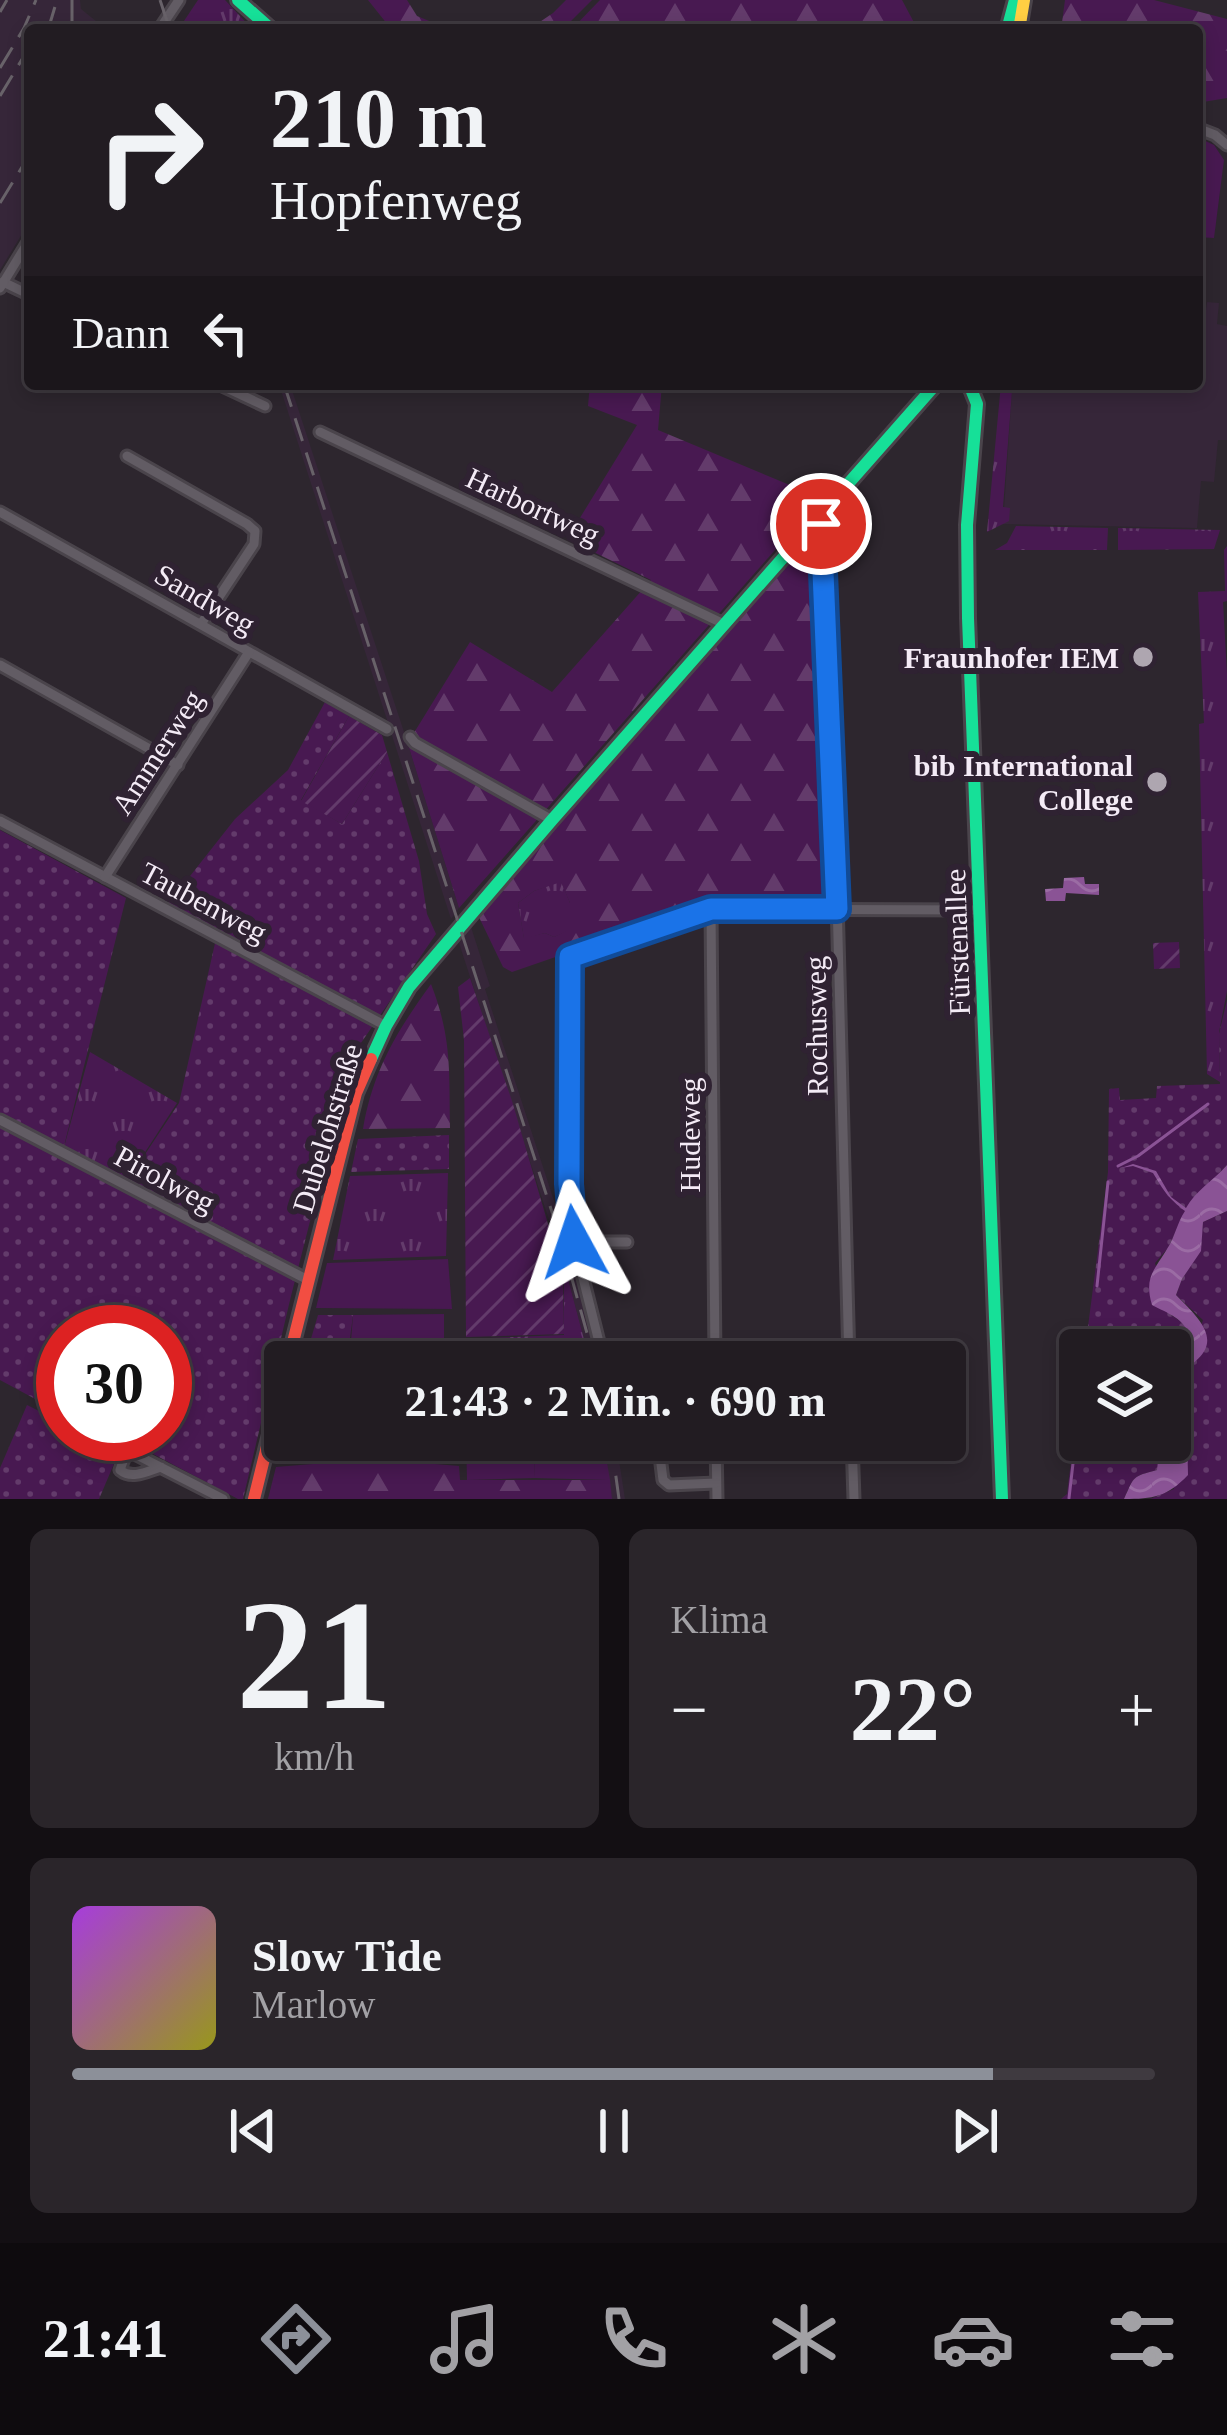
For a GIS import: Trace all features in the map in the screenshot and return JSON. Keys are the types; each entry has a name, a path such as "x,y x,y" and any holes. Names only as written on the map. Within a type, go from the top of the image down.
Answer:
{"main road":[{"path":"238,0 265,24"},
{"name":"Dubelohstraße","path":"293,1341 356,1093 409,987 931,390"},
{"name":"Fürstenallee","path":"971,390 977,404 967,554 1002,1499"},
{"path":"254,1499 264,1459"}],"street":[{"path":"2,285 24,249"},
{"path":"231,390 265,406"},
{"name":"Harbortweg","path":"320,432 724,624"},
{"path":"127,456 254,531 254,544 201,624"},
{"name":"Sandweg","path":"0,512 387,729"},
{"name":"Rochusweg","path":"821,512 848,1341"},
{"path":"808,527 822,544"},
{"name":"Ammerweg","path":"105,877 249,652"},
{"path":"0,665 178,765"},
{"path":"410,736 551,820"},
{"name":"Taubenweg","path":"0,821 386,1026"},
{"path":"599,1341 574,1242 569,1184 570,957 711,909 980,910"},
{"name":"Hudeweg","path":"711,909 715,1341"},
{"name":"Pirolweg","path":"0,1120 308,1280"},
{"path":"574,1242 627,1242"},
{"path":"661,1461 663,1480 669,1485 716,1483"},
{"path":"716,1461 717,1499"},
{"path":"853,1461 854,1499"},
{"path":"161,1467 223,1499"}],"shaded area":[{"path":"0,0 80,0 81,9 100,24 24,24 24,231 0,270"},
{"path":"1207,302 1219,303 1217,324 1227,326 1227,440 1218,440 1214,482 1201,481 1197,528 1003,524 1012,391 1203,390"},
{"path":"281,390 292,390 406,738 459,908 451,919"},
{"path":"471,927 490,986 485,989 574,1262 595,1341 584,1341 459,943"},
{"path":"606,1461 619,1461 625,1499 612,1499"}],"green space":[{"path":"198,0 225,0 247,24 182,24"},
{"path":"368,0 407,0 417,16 436,24 387,24"},
{"path":"566,0 592,0 568,24 537,24"},
{"path":"600,0 902,0 915,24 577,24"},
{"path":"1065,0 1154,0 1227,19 1227,98 1203,102 1203,24 1062,24"},
{"path":"1203,140 1214,145 1224,160 1214,238 1203,237"},
{"path":"589,390 661,390 658,430 821,498 459,908 406,738 412,736 470,642 552,692 651,580 567,539 637,425 588,406"},
{"path":"1000,390 1018,390 1012,391 1003,507 1010,508 1009,521 987,532"},
{"path":"1016,526 1108,528 1107,550 995,550 1007,543"},
{"path":"1118,528 1220,530 1214,549 1118,550"},
{"path":"806,537 814,546 824,903 712,903 512,972 503,967 477,913","holes":["561,882 570,903 570,929 554,937 545,933 524,938 518,903 534,891"]},
{"path":"1227,546 1227,601 1223,602 1227,991 1219,1032 1220,1082 1207,1074 1198,592 1225,591"},
{"path":"325,702 349,716 301,800 342,824 387,752 436,934 352,1056 280,1341 264,1341 264,1410 243,1499 238,1499 166,1461 192,1461 192,1305 36,1305 36,1399 0,1380 0,830 126,898 62,1154 124,1186 179,1103 218,930 168,904 235,819 288,770"},
{"path":"349,716 382,735 387,752 342,824 301,801"},
{"path":"561,881 570,903 570,930 554,937 545,933 524,939 518,903"},
{"path":"1179,942 1180,968 1154,969 1153,943"},
{"path":"470,978 563,1275 564,1334 466,1337 464,1040 458,987"},
{"path":"431,984 446,1038 450,1128 363,1129 388,1052"},
{"path":"1227,1000 1227,1165 1188,1206 1168,1248 1155,1263 1171,1315 1187,1329 1088,1329 1108,1172 1109,1089 1119,1088 1120,1100 1156,1098 1157,1086 1220,1084 1219,1034"},
{"path":"90,1052 177,1103 125,1183 63,1151"},
{"path":"449,1135 449,1169 351,1172 358,1139"},
{"path":"448,1173 446,1256 333,1260 350,1176"},
{"path":"1227,1211 1227,1499 1150,1499 1174,1489 1177,1461 1191,1461 1191,1360 1203,1320 1176,1295 1200,1251 1203,1222"},
{"path":"448,1259 452,1309 316,1308 327,1263"},
{"path":"564,1276 584,1341 463,1341 564,1335"},
{"path":"444,1314 444,1338 351,1341 353,1315"},
{"path":"318,1315 353,1315 350,1341 310,1341"},
{"path":"27,1405 36,1410 36,1461 115,1461 99,1499 0,1499 0,1468"},
{"path":"398,1461 459,1466 460,1480 610,1480 612,1499 268,1499 276,1467"},
{"path":"467,1461 535,1461 535,1478 467,1480"},
{"path":"535,1461 607,1461 610,1480 535,1478"},
{"path":"1071,1461 1162,1461 1158,1470 1135,1478 1124,1499 1061,1499 1067,1494"}],"water":[{"path":"1084,877 1085,884 1099,884 1099,895 1066,893 1065,901 1046,901 1045,889 1063,888 1064,878"},
{"path":"1133,1164 1156,1171 1171,1197 1186,1208 1227,1165 1227,1211 1203,1222 1201,1251 1176,1295 1207,1335 1203,1354 1191,1364 1191,1329 1152,1305 1149,1288 1185,1211 1167,1194 1153,1173 1133,1166 1121,1168"},
{"path":"1158,1461 1188,1461 1188,1475 1173,1488 1159,1495 1124,1499 1135,1478 1157,1470"}],"waterway":[{"path":"1118,1166 1208,1104"},
{"path":"1097,1286 1108,1182"},
{"path":"1069,1498 1073,1461"}],"railway":[{"path":"0,12 7,0"},
{"path":"26,24 36,0"},
{"path":"50,24 57,0"},
{"path":"72,0 72,24"},
{"path":"160,0 168,24"},
{"path":"0,68 24,28"},
{"path":"0,96 24,56"},
{"path":"0,203 24,164"},
{"path":"286,390 562,1243 589,1341"},
{"path":"614,1461 619,1499"}],"traffic: fast":[{"path":"238,0 265,24"},
{"path":"1009,24 1015,0"},
{"path":"371,1059 409,987 931,390"},
{"path":"971,390 977,404 967,525 968,618 1002,1499"}],"traffic: slow":[{"path":"1020,24 1024,0"}],"traffic: jam":[{"path":"293,1341 356,1093 371,1059"},
{"path":"254,1499 264,1459"}],"place":[{"name":"Fraunhofer IEM","path":"1143,657"},
{"name":"bib International College","path":"1157,782"}],"route":[{"path":"574,1242 569,1184 570,957 711,909 837,909 821,524"}]}
